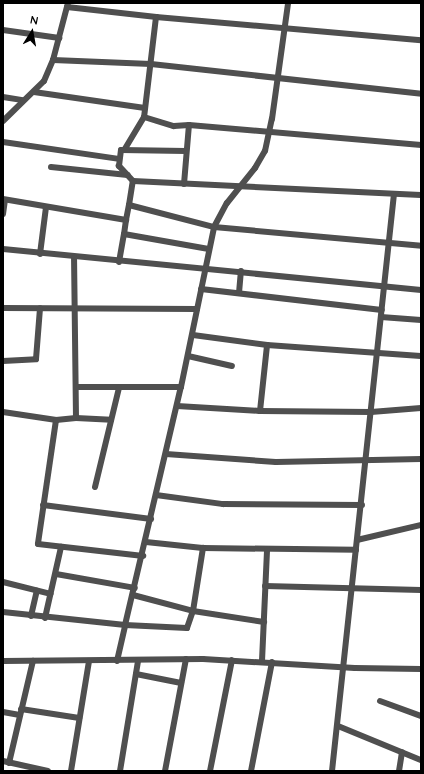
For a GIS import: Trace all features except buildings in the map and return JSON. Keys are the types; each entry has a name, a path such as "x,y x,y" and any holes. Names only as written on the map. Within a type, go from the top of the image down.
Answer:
{"street":[{"path":"116,661 143,556 177,406 193,335 214,227 224,207 261,159 270,132 288,3"},
{"path":"3,121 44,81 53,60 68,5 156,17 421,40"},
{"path":"125,149 144,117 156,17"},
{"path":"3,30 59,38"},
{"path":"53,60 151,64 278,80 421,94"},
{"path":"34,92 145,108"},
{"path":"3,97 23,100"},
{"path":"144,117 174,126 189,125 421,144"},
{"path":"184,184 189,125"},
{"path":"3,142 119,159"},
{"path":"131,178 120,168 120,151 125,149 186,151"},
{"path":"51,167 184,184 242,185 421,195"},
{"path":"119,262 129,205 131,178"},
{"path":"332,771 353,589 394,194"},
{"path":"3,214 4,200 126,220"},
{"path":"129,205 214,227 421,246"},
{"path":"40,254 46,207"},
{"path":"124,234 209,249"},
{"path":"3,249 74,258 205,267 421,290"},
{"path":"74,258 76,418"},
{"path":"239,293 241,271"},
{"path":"201,289 382,313 421,320"},
{"path":"3,308 197,309"},
{"path":"3,361 36,359 40,308"},
{"path":"193,335 267,345 377,355 421,356"},
{"path":"260,411 267,345"},
{"path":"188,356 232,366"},
{"path":"76,387 181,387"},
{"path":"95,487 118,388"},
{"path":"177,406 260,411 371,412 421,408"},
{"path":"3,412 56,420 76,418 111,420"},
{"path":"56,420 38,544 143,556"},
{"path":"166,454 276,462 421,459"},
{"path":"156,495 212,504 362,505"},
{"path":"43,505 151,519"},
{"path":"357,540 421,526"},
{"path":"146,542 203,548 356,550"},
{"path":"45,618 61,547"},
{"path":"3,612 45,618 125,625 184,628 188,626 193,611 203,548"},
{"path":"262,661 267,549"},
{"path":"56,574 135,588"},
{"path":"3,582 51,594"},
{"path":"265,586 421,590"},
{"path":"31,616 37,591"},
{"path":"133,596 193,611 264,622"},
{"path":"3,661 138,661 186,659 262,661 343,668 421,669"},
{"path":"165,771 186,659"},
{"path":"210,771 232,660"},
{"path":"34,661 6,762 48,771"},
{"path":"71,771 89,661"},
{"path":"120,771 138,661"},
{"path":"251,771 272,662"},
{"path":"136,674 182,683"},
{"path":"380,700 421,716"},
{"path":"3,712 20,712 79,718"},
{"path":"338,726 421,760"},
{"path":"399,771 402,752"}]}
